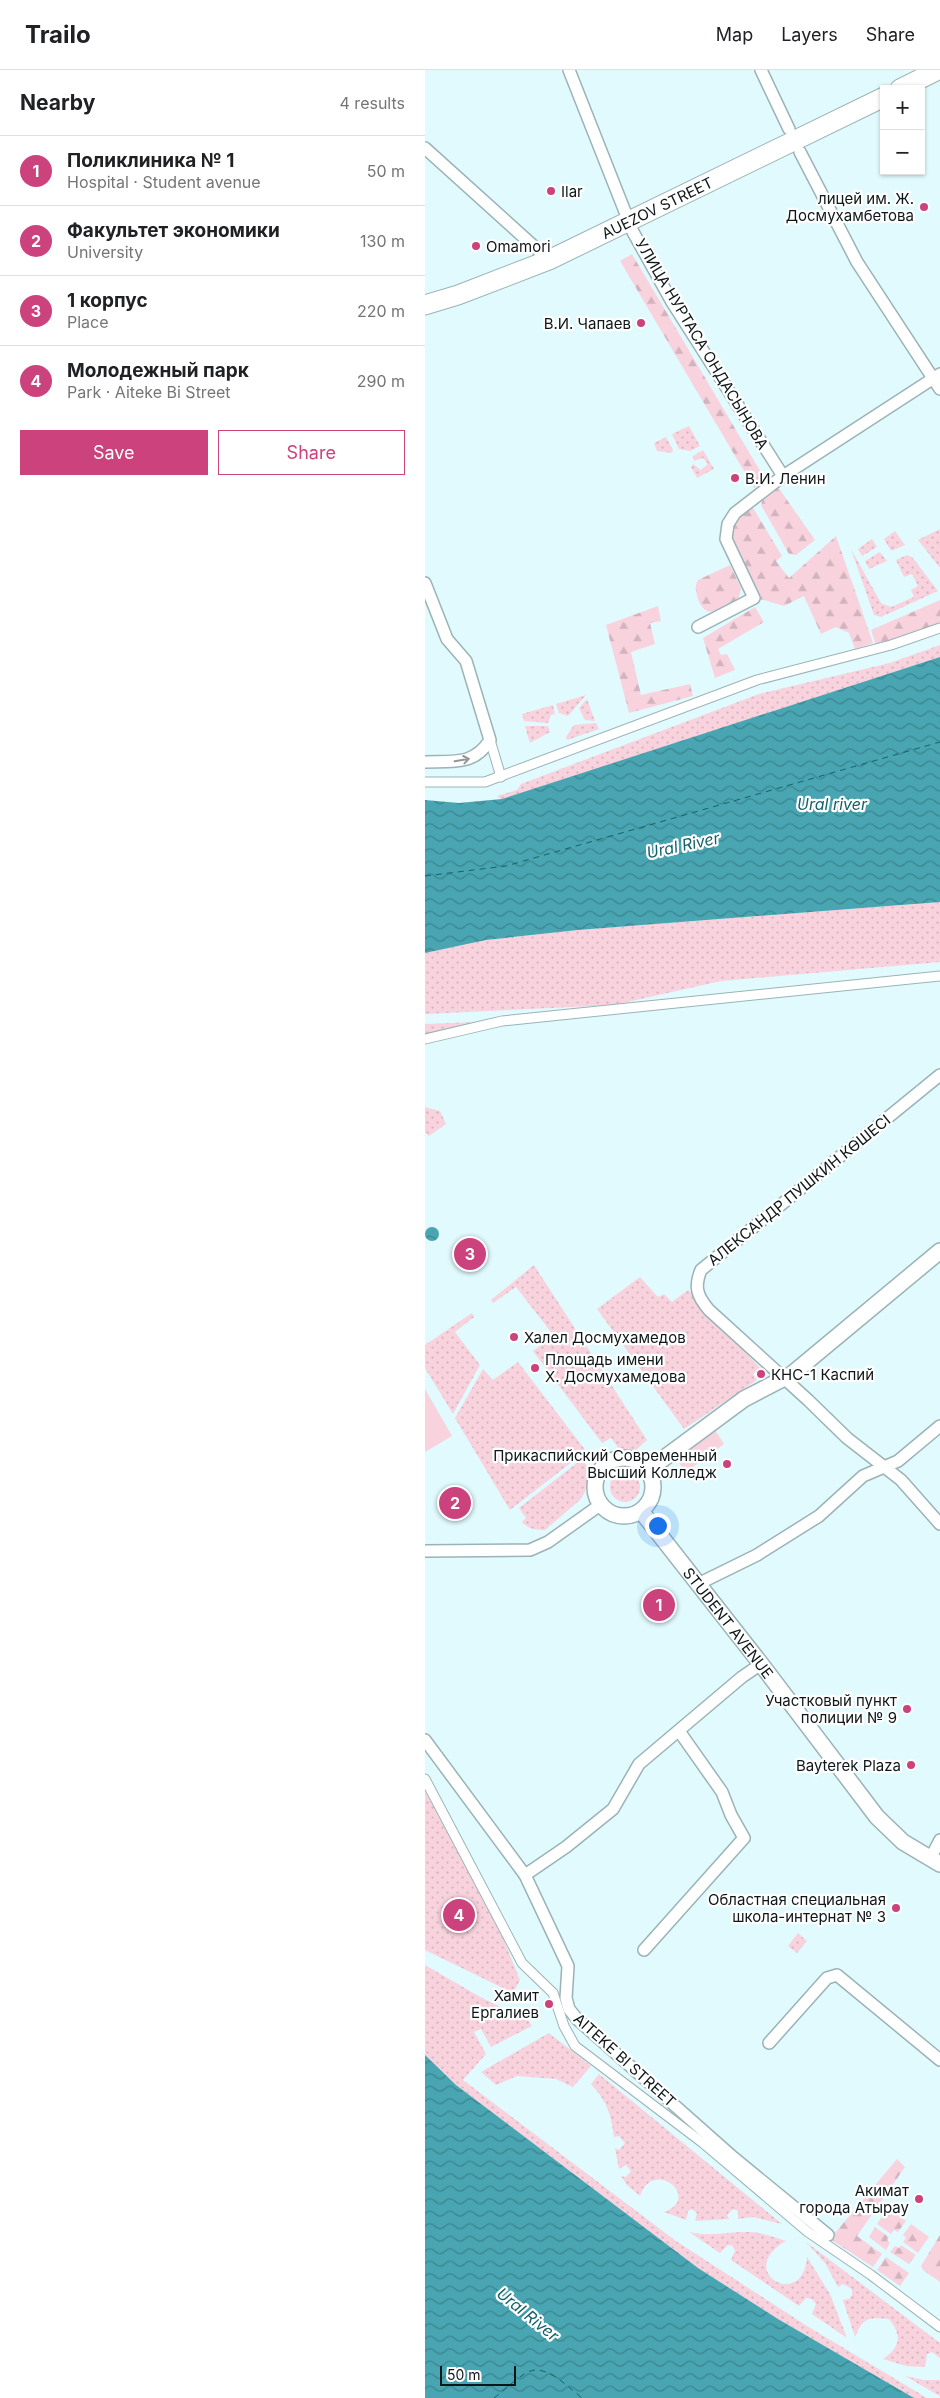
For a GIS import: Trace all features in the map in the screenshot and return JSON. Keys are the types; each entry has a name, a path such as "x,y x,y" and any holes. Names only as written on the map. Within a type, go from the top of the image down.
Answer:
{"main road":[{"path":"908,85 938,70"},
{"name":"AUEZOV STREET","path":"425,304 458,295 549,260 880,98"}],"street":[{"name":"УЛИЦА НУРТАСА ОНДАСЫНОВА","path":"569,70 633,232 673,302 783,476"},
{"path":"761,70 789,129"},
{"path":"425,148 549,260"},
{"path":"698,627 754,598 726,539 727,524 735,514 783,476 938,381 857,262 800,152"},
{"path":"425,583 447,639 466,661 501,777"},
{"path":"425,782 485,782 757,680 891,645 940,628"},
{"path":"425,762 463,761 472,758 480,753 490,740"},
{"path":"425,1038 502,1021 940,976"},
{"name":"АЛЕКСАНДР ПУШКИН КӨШЕСІ","path":"940,1075 701,1270 696,1288 700,1300 847,1438 901,1480 940,1524"},
{"path":"648,1470 744,1399 792,1374 940,1252"},
{"path":"699,1584 757,1555 794,1532 831,1507 863,1476 898,1461 940,1426"},
{"path":"629,1458 638,1461 648,1470 653,1486 652,1496 641,1511 633,1515 619,1516 609,1512 600,1504 595,1496 594,1486 602,1468 609,1461 629,1458"},
{"path":"425,1551 530,1550 548,1542 600,1504"},
{"name":"STUDENT AVENUE","path":"641,1511 761,1664 877,1817 903,1842 935,1861"},
{"path":"525,1875 567,1847 613,1809 639,1764 761,1664"},
{"path":"644,1950 744,1838 731,1815 722,1792 679,1731"},
{"name":"AITEKE BI STREET","path":"425,1740 525,1875 568,1966 566,1998 569,2009 577,2020 734,2158 829,2235"},
{"path":"425,1779 522,1963 553,1993 563,2026 575,2046 703,2143 808,2232 871,2275 940,2327"},
{"path":"935,1861 940,1840"},
{"path":"769,2043 827,1978 837,1975 940,2060"}],"green space":[{"path":"632,254 766,481 754,488 620,261"},
{"path":"689,426 700,446 690,451 679,449 672,434"},
{"path":"666,437 673,450 672,453 657,451 654,443"},
{"path":"703,450 714,469 697,478 691,467 693,464 701,470 708,464 703,458 694,461 693,456"},
{"path":"778,487 815,540 796,555 789,554 761,505 763,498"},
{"path":"752,506 782,556 776,561 789,578 836,536 873,643 855,649 849,633 836,627 821,634 804,596 784,606 760,599 737,553 732,533 736,519"},
{"path":"940,529 940,568 918,540"},
{"path":"895,531 905,545 891,551 884,539"},
{"path":"872,539 877,547 862,556 858,549"},
{"path":"851,549 881,603 891,607 914,597 911,590 918,586 912,574 904,577 896,560 907,555 913,558 938,591 881,617 874,615"},
{"path":"880,552 887,561 869,569 865,561"},
{"path":"730,565 741,588 739,598 716,611 706,610 698,599 696,587 698,580"},
{"path":"940,600 940,624 876,646 871,630"},
{"path":"658,606 661,621 650,623 655,644 631,652 641,695 690,684 693,696 629,713 606,625"},
{"path":"755,607 764,622 718,649 721,655 727,654 735,670 715,678 703,638"},
{"path":"940,645 940,657 502,800 497,796 517,790 521,784 759,694 890,663"},
{"path":"586,695 568,716 559,713 556,704"},
{"path":"587,699 595,721 585,720 579,708"},
{"path":"553,705 555,714 551,715 548,723 524,721 522,714"},
{"path":"596,723 599,729 567,740 566,737 574,725"},
{"path":"525,726 548,726 550,732 530,743"},
{"path":"940,902 940,962 721,981 614,1005 425,1014 425,953 486,940 578,930"},
{"path":"502,1021 425,1039 425,1024"},
{"path":"425,1107 440,1111 446,1124 429,1136 425,1132"},
{"path":"534,1265 647,1440 636,1450 620,1450 611,1438 602,1443 533,1351 554,1336 516,1287 493,1303 491,1300"},
{"path":"640,1277 658,1297 664,1294 672,1302 688,1290 760,1368 753,1374 757,1380 684,1429 597,1309"},
{"path":"472,1313 474,1317 455,1332 480,1365 453,1414 425,1368 425,1345"},
{"path":"518,1362 586,1451 510,1510 455,1418 483,1369 493,1380"},
{"path":"425,1389 452,1436 425,1452"},
{"path":"715,1430 724,1444 686,1472 676,1459"},
{"path":"582,1459 590,1470 585,1492 580,1500 545,1530 532,1529 522,1522 526,1518 519,1508"},
{"path":"625,1472 636,1476 640,1487 636,1498 625,1502 614,1498 610,1487 614,1476"},
{"path":"425,1779 479,1879 520,1980 513,1993 425,1950"},
{"path":"798,1933 807,1941 797,1953 788,1946"},
{"path":"425,1965 482,1998 529,2021 532,2026 491,2047 481,2029 474,2032 486,2054 463,2080 676,2241 807,2326 927,2398 914,2398 778,2319 698,2268 456,2085 425,2055"},
{"path":"549,2033 591,2066 573,2087 556,2079 517,2076 496,2085 481,2072"},
{"path":"599,2074 782,2224 753,2217 738,2219 738,2211 733,2209 727,2215 729,2219 695,2221 697,2213 692,2209 688,2211 686,2220 664,2212 675,2206 679,2198 672,2184 664,2180 655,2180 646,2185 640,2196 627,2185 621,2176 626,2177 631,2171 626,2165 619,2169 615,2148 619,2150 625,2143 619,2136 614,2137 607,2108 601,2096 591,2084"},
{"path":"897,2159 905,2167 857,2236 882,2254 873,2267 830,2239"},
{"path":"888,2208 906,2221 898,2232 894,2230 891,2234 877,2224"},
{"path":"911,2224 929,2237 918,2253 903,2242 906,2238 903,2235"},
{"path":"875,2227 889,2237 887,2240 890,2243 886,2250 869,2237"},
{"path":"689,2232 711,2234 753,2232 786,2241 772,2253 766,2264 768,2274 775,2281 785,2284 795,2282 803,2273 807,2257 830,2294 847,2338 812,2314 816,2304 812,2299 806,2298 799,2306 731,2260 735,2251 733,2246 728,2245 720,2253"},
{"path":"940,2235 940,2282 923,2270 921,2266"},
{"path":"806,2242 940,2343 940,2358 932,2352 927,2354 925,2367 906,2366 883,2359 893,2350 898,2340 896,2330 889,2319 876,2318 867,2320 861,2325 855,2337 843,2300 849,2299 852,2295 852,2289 843,2284 838,2287 825,2263"},
{"path":"901,2245 916,2255 909,2264 890,2252 895,2246 899,2248"},
{"path":"886,2257 909,2273 900,2286 877,2270"},
{"path":"905,2376 924,2380 940,2380 940,2396"}],"water":[{"name":"Ural river","path":"940,657 940,902 578,930 486,940 425,953 425,800 459,803 502,799"},
{"path":"429,1227 435,1227 439,1234 435,1241 429,1241 425,1237 425,1231"},
{"name":"Ural river","path":"425,2055 456,2085 698,2268 778,2319 914,2398 425,2398"}],"ferry route":[{"path":"425,876 506,866 940,742"},
{"path":"494,2398 519,2377 535,2370 557,2378 582,2398"}],"place":[{"name":"Ilar","path":"551,191"},
{"name":"лицей им. Ж. Досмухамбетова","path":"924,207"},
{"name":"Omamori","path":"476,246"},
{"name":"В.И. Чапаев","path":"641,323"},
{"name":"В.И. Ленин","path":"735,478"},
{"name":"1 корпус","path":"470,1254"},
{"name":"Халел Досмухамедов","path":"514,1337"},
{"name":"Площадь имени Х. Досмухамедова","path":"535,1368"},
{"name":"КНС-1 Каспий","path":"761,1374"},
{"name":"Прикаспийский Современный Высший Колледж","path":"727,1464"},
{"name":"Факультет экономики","path":"455,1503"},
{"name":"Поликлиника № 1","path":"659,1605"},
{"name":"Участковый пункт полиции № 9","path":"907,1709"},
{"name":"Bayterek Plaza","path":"911,1765"},
{"name":"Областная специальная школа-интернат № 3","path":"896,1908"},
{"name":"Молодежный парк","path":"459,1915"},
{"name":"Хамит Ергалиев","path":"549,2004"},
{"name":"Акимат города Атырау","path":"919,2199"}],"water label":[{"name":"Ural River","path":"683,845"},
{"name":"Ural River","path":"528,2314"}]}
